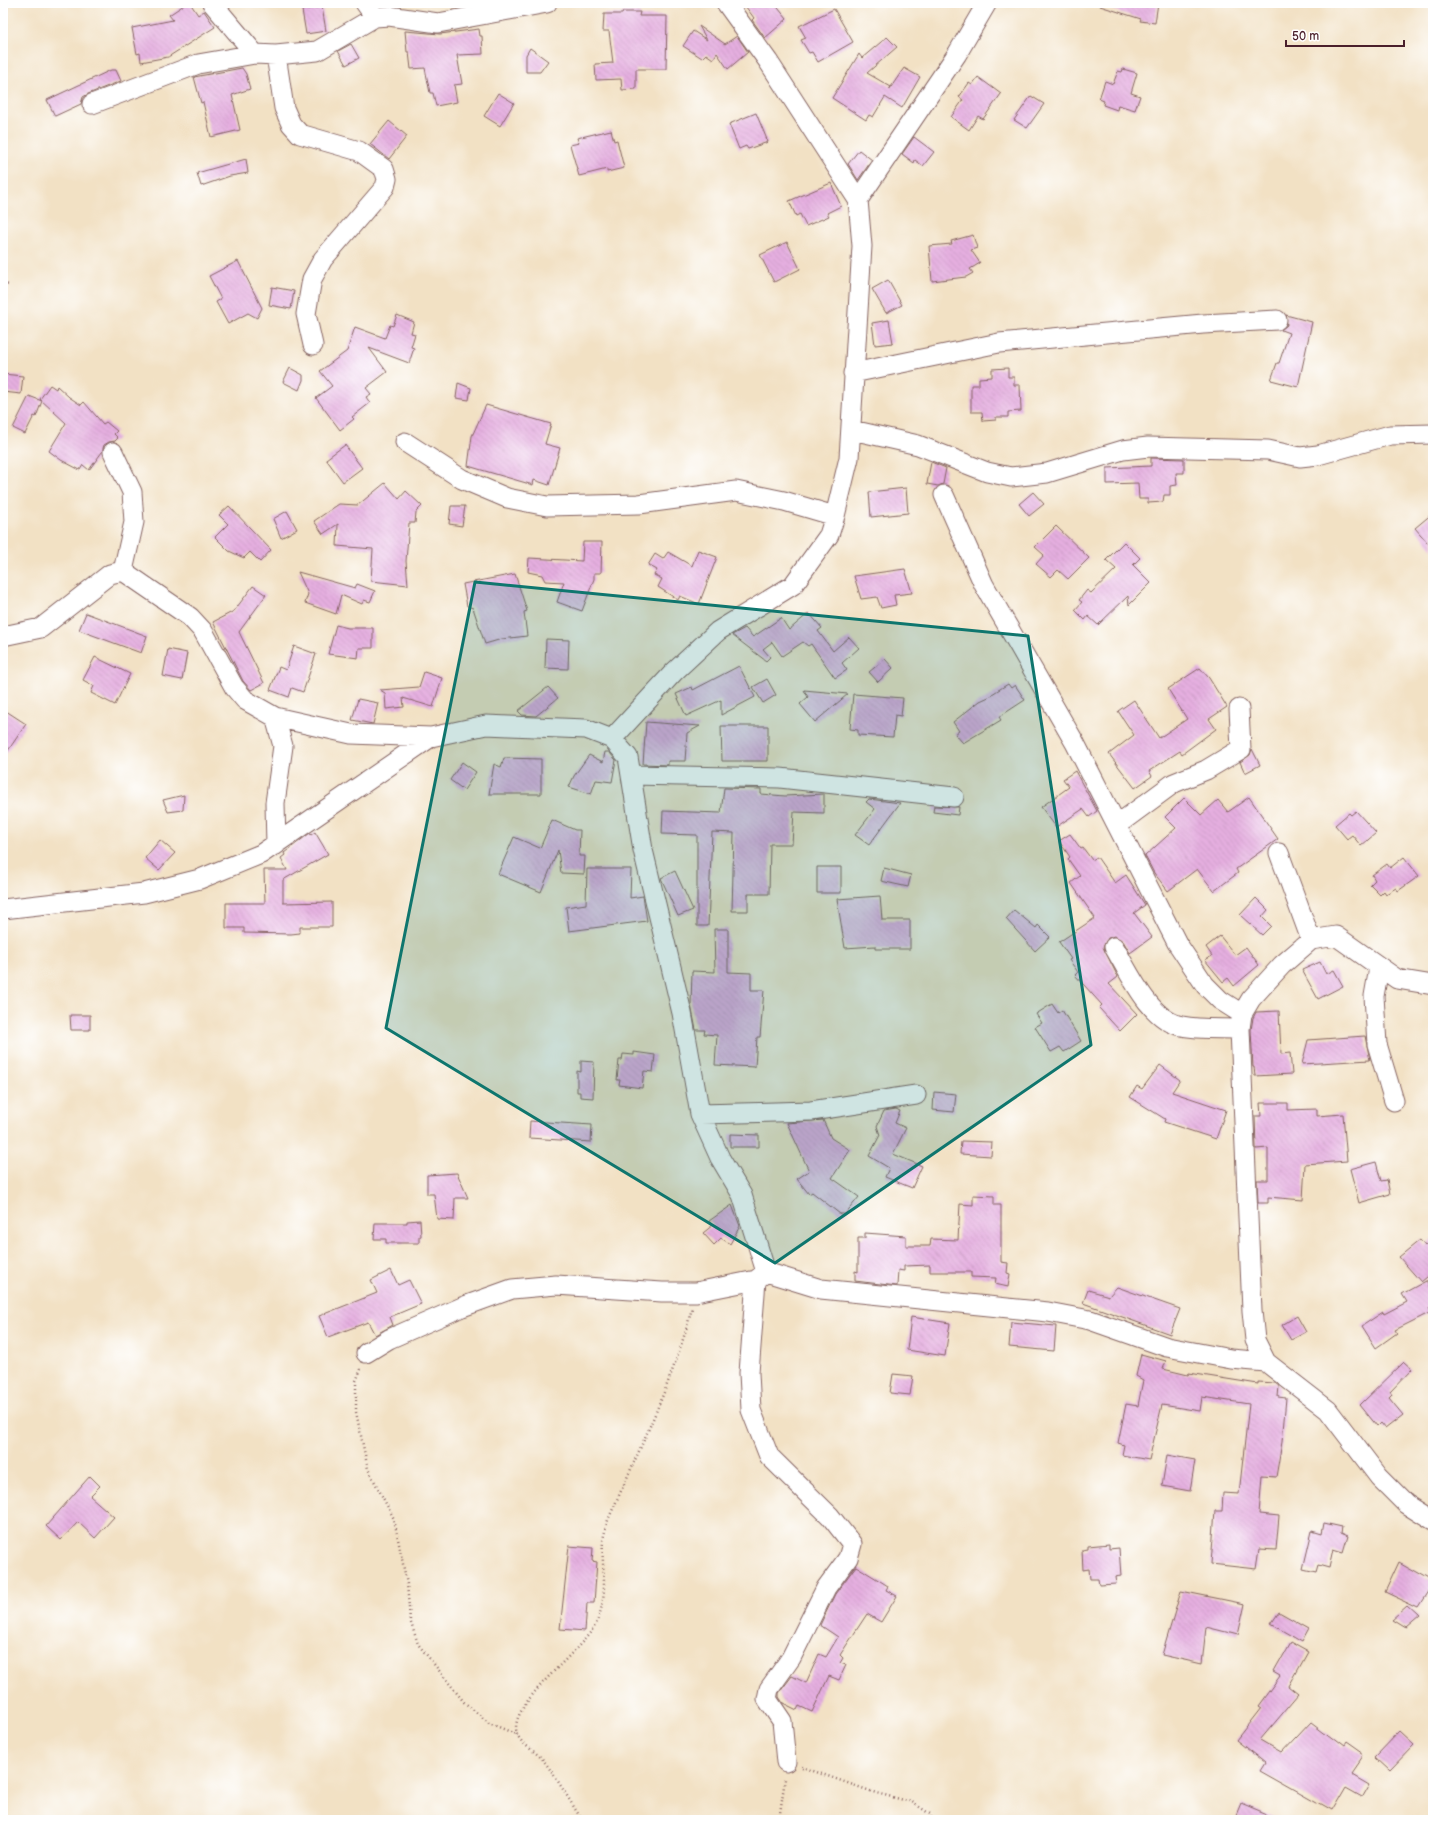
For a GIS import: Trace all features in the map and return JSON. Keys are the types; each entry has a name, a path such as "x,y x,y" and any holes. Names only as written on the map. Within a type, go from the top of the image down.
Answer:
{"street":[{"path":"212,3 255,54"},
{"path":"92,104 198,64 255,54 276,55 316,51 370,10 388,16 438,23 547,3"},
{"path":"612,739 674,672 718,631 793,585 829,536 849,458 852,430 853,373 862,246 858,200 768,61 726,3"},
{"path":"858,200 957,54 987,3"},
{"path":"276,55 284,108 291,124 300,134 359,151 384,169 387,179 385,187 323,259 312,279 306,314 313,345"},
{"path":"853,373 999,343 1203,324 1278,320"},
{"path":"852,430 918,445 988,472 1011,476 1047,473 1123,450 1148,448 1268,450 1300,457 1318,455 1390,435 1433,434"},
{"path":"405,442 462,479 507,498 547,506 638,504 736,491 784,501 835,516"},
{"path":"113,452 132,492 134,522 123,571"},
{"path":"944,495 984,585 1075,743 1177,943 1205,985 1241,1022"},
{"path":"3,636 41,628 110,574 123,571 203,630 234,687 245,700 275,717 351,734 431,737 486,725 586,729 612,739 628,757 644,850 682,1013 700,1114 720,1158 742,1195 761,1276 749,1373 751,1410 769,1456 830,1516 852,1544 848,1558 826,1588 791,1658 769,1689 766,1699 782,1721 786,1762"},
{"path":"1117,825 1174,783 1206,770 1241,749 1239,709"},
{"path":"275,717 283,746 275,803 276,845"},
{"path":"3,909 144,893 200,878 261,854 431,737"},
{"path":"631,775 780,778 954,797"},
{"path":"1279,853 1311,940"},
{"path":"1433,985 1397,979 1379,968 1336,936 1311,940 1282,965 1250,999 1241,1022 1252,1311 1255,1340 1266,1362 1328,1410 1379,1477 1406,1504 1433,1521"},
{"path":"1114,947 1151,1007 1168,1020 1181,1026 1241,1022"},
{"path":"1379,968 1374,996 1377,1044 1394,1101"},
{"path":"700,1114 811,1111 916,1095"},
{"path":"366,1353 395,1336 462,1307 512,1289 556,1286 662,1292 696,1292 761,1276 821,1289 1048,1312 1090,1320 1167,1347 1231,1359 1266,1362"}],"path":[{"path":"3,284 10,285"},
{"path":"518,1735 516,1725 522,1708 544,1681 585,1640 598,1620 605,1591 603,1541 608,1520 667,1388 683,1342 696,1292"},
{"path":"366,1353 356,1381 356,1412 368,1468 394,1519 407,1584 410,1620 418,1644 464,1702 489,1723 518,1735 544,1760 582,1820"},
{"path":"779,1820 782,1813 786,1762 876,1793 912,1802 930,1814 932,1820"}],"highlighted area":[{"path":"475,582 1028,636 1091,1045 775,1263 386,1028"}],"building":[{"path":"187,3 190,3 198,15 204,11 215,27 168,57 141,62 140,53 137,54 132,28 173,20 169,15"},
{"path":"743,3 774,3 787,19 765,38 752,20 754,18"},
{"path":"1101,3 1158,3 1155,23 1140,21 1141,19 1100,6"},
{"path":"322,7 326,31 306,34 302,10"},
{"path":"834,9 853,42 818,62 812,52 809,53 801,40 806,38 799,26"},
{"path":"623,12 640,12 639,16 667,16 666,69 636,69 636,89 622,90 621,79 596,80 595,64 613,63 609,31 603,31 604,14 622,14"},
{"path":"699,26 725,44 737,36 748,52 728,69 717,53 713,59 706,54 702,58 683,46 693,31 707,40"},
{"path":"479,29 480,36 482,36 483,54 457,55 462,84 454,85 457,102 436,106 433,93 430,93 425,68 411,69 409,52 407,52 405,31 440,34"},
{"path":"887,37 897,47 867,73 891,87 889,90 904,68 920,77 902,108 885,97 873,117 869,115 866,120 832,98 859,54 862,58"},
{"path":"351,44 359,58 346,65 338,51"},
{"path":"530,48 548,61 540,72 526,72 526,55"},
{"path":"242,68 246,74 250,89 232,95 240,130 211,137 203,102 201,103 194,77"},
{"path":"1123,69 1137,73 1131,93 1140,96 1135,110 1118,105 1117,110 1103,105 1104,101 1099,99 1105,81 1113,84 1118,71 1122,72"},
{"path":"111,70 116,70 121,81 88,94 83,97 81,104 55,116 47,100"},
{"path":"978,77 1001,94 983,119 978,116 969,130 951,117 963,100 959,97 969,83 972,85"},
{"path":"498,93 514,103 500,126 484,116"},
{"path":"1031,96 1044,104 1027,128 1014,120"},
{"path":"756,113 768,142 748,149 746,146 739,149 729,124"},
{"path":"389,121 407,136 389,159 370,144"},
{"path":"611,130 614,141 617,140 624,168 607,172 607,169 579,176 570,145 579,143 577,138"},
{"path":"914,137 934,152 923,166 915,160 914,163 902,154"},
{"path":"859,150 872,160 858,180 848,164"},
{"path":"246,159 248,173 230,176 201,186 197,173"},
{"path":"831,183 841,206 827,213 829,216 806,226 800,214 796,216 789,201"},
{"path":"973,235 977,248 971,250 980,263 970,269 973,273 966,277 932,281 929,246 952,244 951,241"},
{"path":"787,242 800,269 774,282 760,255"},
{"path":"238,261 262,308 257,318 248,313 228,324 216,302 221,299 209,276"},
{"path":"888,280 902,305 886,313 872,289"},
{"path":"272,287 294,291 291,309 269,305"},
{"path":"397,315 414,322 411,333 415,334 411,347 414,348 409,363 369,348 387,372 366,388 371,394 366,397 370,403 352,417 354,419 340,430 316,398 332,386 320,371 347,351 355,327 385,338 390,325 393,326"},
{"path":"1286,315 1312,322 1298,387 1271,380 1277,363 1279,363 1289,333 1281,330 1287,325"},
{"path":"889,320 893,343 875,345 872,323"},
{"path":"290,368 303,375 303,380 299,390 283,382"},
{"path":"1008,368 1008,377 1014,377 1014,385 1020,385 1021,411 1008,412 1008,417 996,417 996,420 983,421 982,412 971,412 971,385 979,385 979,378 992,377 992,369"},
{"path":"3,374 23,376 21,394 3,392"},
{"path":"458,383 471,388 469,400 456,398"},
{"path":"50,385 56,389 57,386 81,405 84,402 103,424 106,422 117,431 114,434 118,438 115,441 104,445 102,452 89,470 83,465 80,470 61,460 49,451 66,423 40,399"},
{"path":"29,396 42,401 36,417 34,416 25,434 13,428"},
{"path":"486,405 551,424 545,444 560,448 549,485 534,480 533,485 468,466 472,436"},
{"path":"345,445 362,468 343,482 326,459"},
{"path":"1151,458 1184,459 1184,473 1176,473 1177,485 1170,486 1170,495 1164,495 1163,502 1148,503 1148,499 1139,499 1138,483 1107,484 1107,468 1151,466"},
{"path":"931,462 946,468 943,484 938,486 927,484"},
{"path":"385,483 399,499 406,491 422,506 416,512 415,523 409,523 406,561 408,585 371,581 373,549 337,546 338,524 323,534 314,521 339,504 358,505"},
{"path":"906,488 908,513 871,517 869,492"},
{"path":"1033,492 1044,504 1029,516 1019,504"},
{"path":"229,506 271,550 260,562 250,552 244,558 229,551 215,537 228,524 219,515"},
{"path":"451,506 465,506 462,526 449,524"},
{"path":"287,511 297,529 281,538 273,519"},
{"path":"1433,513 1433,549 1415,528"},
{"path":"1056,526 1089,558 1068,579 1058,570 1051,577 1036,564 1044,555 1035,547"},
{"path":"583,542 602,542 601,573 594,573 594,579 582,611 557,602 564,582 545,581 542,575 528,572 529,558 582,561"},
{"path":"1124,542 1140,558 1133,565 1151,583 1129,605 1128,596 1098,625 1088,616 1085,620 1075,610 1082,602 1079,600 1087,590 1091,593 1116,569 1106,560"},
{"path":"698,550 717,557 699,604 680,596 678,600 658,587 662,579 654,575 657,570 648,565 655,554 663,559 668,552 692,566"},
{"path":"905,569 912,593 894,595 896,605 881,608 877,597 861,599 854,576"},
{"path":"298,572 355,588 357,584 375,591 370,602 364,600 362,604 341,595 336,614 305,603 308,594"},
{"path":"515,574 527,611 524,612 527,636 502,639 485,644 473,608 467,606 463,584"},
{"path":"253,586 266,595 239,632 264,683 251,690 243,681 213,622 234,611"},
{"path":"86,613 147,636 141,653 79,630"},
{"path":"809,613 822,628 818,631 833,651 849,637 859,648 842,663 847,670 835,678 811,644 808,646 803,642 782,656 772,642 763,649 770,657 766,661 732,635 745,628 753,637 781,618 789,630"},
{"path":"336,625 348,628 373,628 373,648 359,648 358,658 328,654"},
{"path":"546,639 569,640 568,669 545,668"},
{"path":"294,646 316,654 303,692 292,688 289,697 270,690 279,667 286,670"},
{"path":"168,649 187,653 182,680 163,676"},
{"path":"95,657 130,674 115,705 91,693 94,686 83,680"},
{"path":"885,659 893,668 878,682 869,672"},
{"path":"739,666 755,697 721,715 721,700 686,716 676,694 692,687 693,690"},
{"path":"1200,668 1209,678 1227,707 1209,719 1216,729 1182,754 1180,751 1149,771 1152,776 1135,788 1109,754 1134,735 1118,711 1134,700 1159,738 1187,719 1168,689"},
{"path":"424,672 442,678 433,707 403,698 404,707 386,709 385,693 380,690 419,687"},
{"path":"767,679 776,695 763,703 753,687"},
{"path":"1008,684 1011,688 1015,685 1025,700 999,717 1001,720 963,743 955,734 959,731 953,722 980,701 993,695 992,694"},
{"path":"548,687 558,698 536,716 522,715 518,711"},
{"path":"804,690 848,694 815,722 800,704 808,697"},
{"path":"853,694 903,698 901,716 895,715 893,737 858,735 858,730 850,729"},
{"path":"358,699 378,703 373,724 352,720"},
{"path":"3,709 26,724 3,758"},
{"path":"646,722 700,726 687,733 685,761 668,761 668,765 643,764"},
{"path":"721,726 768,726 768,761 722,761"},
{"path":"1252,749 1260,765 1245,773 1240,762 1250,755"},
{"path":"605,752 609,752 616,760 612,782 596,780 591,794 569,787 574,776 589,755 603,762"},
{"path":"504,758 541,759 541,794 489,794 494,764 501,767"},
{"path":"462,762 476,772 464,790 450,780"},
{"path":"1075,771 1097,811 1089,817 1083,809 1056,827 1041,807 1069,787 1063,779"},
{"path":"724,788 761,789 761,794 785,796 824,794 824,813 794,812 792,844 770,844 769,894 748,894 748,911 732,911 734,833 712,832 708,926 697,926 697,835 662,834 663,811 721,813"},
{"path":"184,795 183,810 168,812 163,800"},
{"path":"1249,797 1278,839 1236,869 1238,873 1214,891 1197,869 1168,891 1154,873 1145,856 1176,828 1165,817 1184,798 1201,815 1218,800 1228,812"},
{"path":"869,799 900,803 869,845 855,835 875,809 866,802"},
{"path":"934,806 959,807 958,815 933,812"},
{"path":"1356,811 1376,833 1361,846 1352,835 1347,839 1335,825 1349,813 1351,815"},
{"path":"552,820 575,830 580,830 579,856 585,856 584,874 561,873 558,850 541,892 498,874 514,837 540,848"},
{"path":"315,832 328,854 283,880 283,903 332,902 332,927 300,927 300,933 291,934 244,933 244,928 226,928 226,903 265,903 264,870 287,870 281,858 285,855 284,853 310,833 311,835"},
{"path":"1070,834 1081,849 1083,848 1092,860 1097,857 1115,883 1126,875 1145,905 1134,913 1152,937 1130,953 1123,941 1114,936 1108,938 1103,947 1118,977 1109,984 1137,1014 1120,1031 1099,1008 1102,1005 1075,975 1078,972 1059,942 1095,918 1071,883 1080,876 1068,859 1070,857 1059,841"},
{"path":"160,840 175,853 159,870 145,858"},
{"path":"1404,857 1419,876 1398,891 1396,888 1386,894 1384,891 1380,895 1370,885 1375,880 1372,875 1387,864 1390,868"},
{"path":"817,867 841,867 841,893 817,893"},
{"path":"884,868 911,875 908,887 881,881"},
{"path":"587,869 631,869 630,898 643,896 647,921 569,931 566,907 586,904"},
{"path":"675,871 693,910 678,916 661,878"},
{"path":"880,896 882,920 910,920 910,949 875,949 875,946 845,948 837,899"},
{"path":"1256,898 1268,910 1262,917 1271,926 1262,935 1240,915"},
{"path":"1014,910 1036,928 1038,925 1050,937 1035,951 1006,919"},
{"path":"714,929 728,929 728,972 751,973 751,990 764,990 760,1037 757,1037 755,1067 715,1065 717,1035 704,1034 705,1030 696,1030 691,1005 692,971 715,972"},
{"path":"1220,936 1235,955 1246,947 1259,965 1234,986 1228,978 1223,982 1205,960 1212,956 1206,947"},
{"path":"1320,962 1326,974 1334,970 1343,986 1318,999 1302,970"},
{"path":"1052,1004 1058,1013 1062,1010 1081,1041 1064,1052 1060,1047 1051,1052 1035,1027 1042,1023 1036,1014"},
{"path":"1279,1011 1281,1054 1290,1053 1292,1074 1255,1076 1253,1067 1251,1030 1253,1018 1256,1012"},
{"path":"70,1015 90,1015 90,1030 71,1030"},
{"path":"1365,1036 1370,1060 1302,1064 1308,1040"},
{"path":"634,1052 655,1055 653,1072 644,1071 642,1088 619,1085 620,1080 617,1080 619,1060 622,1060 623,1054 634,1055"},
{"path":"581,1061 594,1062 593,1098 580,1097 580,1092 577,1092 577,1071 581,1072"},
{"path":"1160,1065 1180,1080 1172,1092 1226,1110 1216,1139 1164,1122 1165,1119 1130,1097 1137,1086 1142,1089"},
{"path":"934,1092 956,1094 954,1112 933,1110"},
{"path":"1260,1103 1288,1103 1288,1110 1317,1109 1317,1116 1343,1114 1347,1161 1305,1164 1303,1200 1268,1197 1268,1203 1258,1203 1257,1180 1268,1180 1268,1148 1256,1149 1255,1116 1261,1116"},
{"path":"896,1109 900,1111 895,1123 906,1128 893,1154 922,1166 912,1188 885,1177 889,1168 869,1156 880,1135 877,1126 884,1111"},
{"path":"823,1120 831,1138 850,1150 832,1178 859,1197 845,1214 840,1214 812,1192 809,1194 797,1179 809,1171 787,1123"},
{"path":"530,1121 592,1125 591,1142 529,1138"},
{"path":"730,1134 759,1135 759,1147 730,1147"},
{"path":"961,1141 992,1142 991,1156 960,1154"},
{"path":"1376,1162 1381,1181 1387,1180 1390,1194 1359,1203 1350,1169"},
{"path":"457,1173 468,1198 455,1198 454,1220 437,1219 434,1194 427,1194 427,1175"},
{"path":"973,1195 994,1196 994,1205 1001,1205 1001,1262 1008,1263 1007,1273 1010,1274 1008,1287 995,1284 996,1278 971,1277 971,1272 930,1272 930,1265 904,1266 904,1271 898,1270 897,1286 855,1281 855,1271 858,1272 858,1238 865,1238 865,1233 906,1236 906,1246 930,1246 931,1239 958,1240 960,1204 973,1205"},
{"path":"732,1205 740,1226 730,1244 721,1238 714,1245 703,1233 713,1225 709,1221"},
{"path":"420,1220 421,1236 419,1237 419,1243 386,1243 386,1239 374,1239 375,1223 407,1223 407,1221"},
{"path":"1433,1238 1433,1272 1421,1282 1399,1257 1420,1240 1425,1246"},
{"path":"391,1270 398,1285 409,1280 421,1304 390,1317 393,1325 375,1335 368,1322 328,1337 319,1316 377,1293 371,1280"},
{"path":"1426,1281 1433,1293 1433,1306 1429,1308 1431,1312 1395,1330 1397,1333 1376,1348 1362,1326 1383,1312 1384,1314 1407,1302 1402,1294"},
{"path":"1117,1287 1180,1309 1170,1334 1083,1303 1088,1290 1109,1296"},
{"path":"1297,1316 1306,1332 1291,1340 1282,1325"},
{"path":"911,1317 950,1323 945,1356 907,1350"},
{"path":"1011,1322 1056,1326 1054,1351 1009,1347"},
{"path":"1141,1354 1166,1361 1163,1369 1188,1375 1189,1373 1258,1384 1258,1382 1275,1383 1279,1386 1278,1397 1286,1398 1282,1442 1276,1477 1262,1476 1259,1514 1279,1516 1276,1550 1259,1549 1256,1569 1211,1564 1215,1511 1222,1511 1223,1493 1239,1494 1249,1404 1202,1397 1200,1411 1162,1405 1149,1460 1122,1455 1124,1445 1118,1443 1126,1404 1138,1406 1143,1380 1136,1376"},
{"path":"1404,1362 1412,1369 1390,1392 1392,1395 1389,1398 1403,1415 1385,1429 1380,1423 1377,1426 1360,1405"},
{"path":"893,1374 913,1376 910,1395 890,1393"},
{"path":"1167,1455 1195,1460 1190,1491 1162,1486"},
{"path":"90,1476 100,1486 90,1496 114,1517 95,1538 78,1522 61,1540 46,1526"},
{"path":"1324,1523 1342,1527 1341,1533 1348,1536 1343,1553 1333,1550 1329,1568 1318,1565 1316,1572 1303,1569 1312,1531 1322,1534"},
{"path":"1109,1544 1109,1549 1119,1548 1121,1576 1115,1577 1116,1584 1099,1585 1098,1579 1090,1579 1089,1569 1083,1570 1082,1550 1088,1549 1088,1546"},
{"path":"569,1546 593,1548 592,1561 597,1562 594,1603 587,1603 585,1631 560,1629"},
{"path":"1399,1562 1433,1581 1433,1586 1419,1608 1385,1592"},
{"path":"856,1566 888,1586 886,1590 897,1596 881,1622 867,1614 840,1655 843,1658 840,1663 846,1665 839,1680 829,1676 812,1712 799,1706 797,1710 783,1703 779,1697 779,1693 792,1676 806,1683 819,1654 826,1657 838,1637 820,1625 835,1594"},
{"path":"1181,1591 1245,1604 1238,1635 1206,1627 1202,1664 1162,1655"},
{"path":"1409,1606 1420,1616 1406,1628 1393,1620"},
{"path":"1279,1612 1309,1629 1302,1642 1271,1624"},
{"path":"1290,1642 1308,1652 1289,1686 1299,1694 1260,1740 1282,1753 1311,1722 1344,1747 1346,1744 1363,1756 1352,1772 1369,1782 1361,1796 1345,1787 1331,1811 1260,1771 1265,1763 1236,1740 1261,1708 1258,1706 1280,1676 1273,1672"},
{"path":"1400,1732 1414,1745 1390,1770 1376,1757"},
{"path":"1242,1804 1280,1820 1246,1820 1237,1816"}]}
